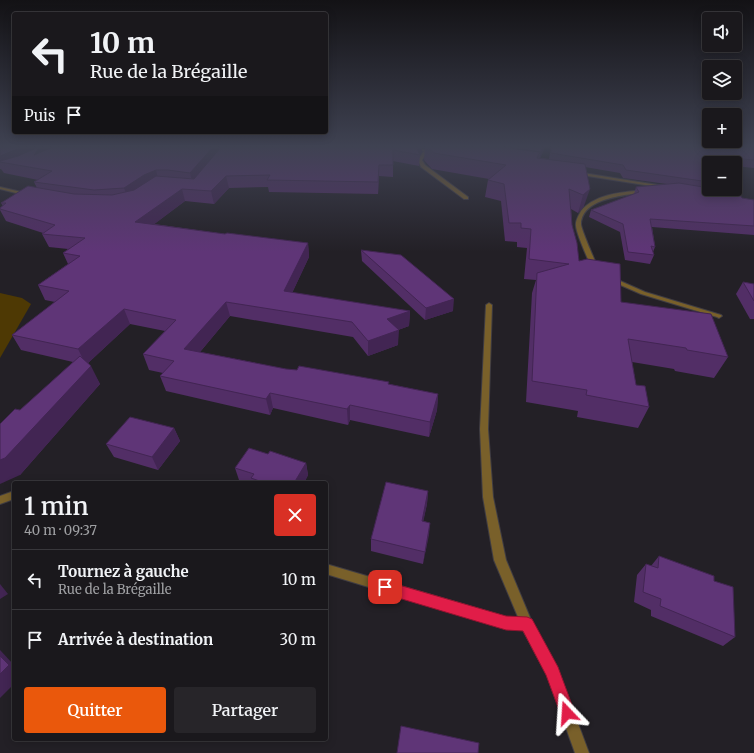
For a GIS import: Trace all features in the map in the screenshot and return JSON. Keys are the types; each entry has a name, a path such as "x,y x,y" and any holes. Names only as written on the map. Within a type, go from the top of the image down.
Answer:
{"street":[{"path":"445,182 466,198"},
{"path":"598,272 592,262 578,225 579,218 589,207 604,198 621,193 668,188 632,182"},
{"path":"0,188 36,196"},
{"path":"605,276 643,293 719,316"},
{"path":"489,305 484,429 488,497 500,560 527,624 552,672 582,753"},
{"path":"0,500 6,496 12,495"},
{"path":"328,570 506,623 527,624"}],"shaded area":[{"path":"0,293 22,298 31,304 0,358"}],"building":[{"path":"35,182 133,182 124,188 94,190"},
{"path":"146,182 220,182 211,191 182,189 135,222 308,243 284,291 410,311 387,319 399,330 368,341 352,322 226,302 184,349 286,369 297,370 299,366 389,382 388,384 438,394 430,422 350,405 347,409 270,393 266,399 160,376 174,361 143,354 176,320 124,309 78,349 12,335 69,291 38,285 80,256 63,253 85,238 42,234 55,225 0,209 6,203 1,203 28,186 74,194 112,195 134,190"},
{"path":"497,182 589,182 590,189 583,195 569,189 572,225 577,243 579,261 587,259 620,264 621,302 711,314 728,357 687,350 686,348 628,339 636,385 645,386 649,407 586,395 587,390 532,381 537,273 569,264 529,259 531,229 521,228 521,223 509,223 504,184"},
{"path":"679,183 702,187 702,196 741,196 742,198 754,200 754,226 650,219 655,247 651,246 654,255 628,252 623,224 591,210 639,192 636,187"},
{"path":"361,250 401,255 454,299 426,308"},
{"path":"743,282 754,284 754,301"},
{"path":"80,356 91,366 5,458 0,460 0,424 15,409 20,410"},
{"path":"130,417 174,428 152,457 106,444"},
{"path":"249,448 268,454 270,451 306,463 295,481 259,481 251,478 254,474 235,468"},
{"path":"386,482 428,491 422,521 430,523 425,552 371,539"},
{"path":"659,556 714,576 714,581 733,587 735,637 660,606 661,599 643,592 646,564 658,568"},
{"path":"0,656 9,665 0,674"},
{"path":"401,726 479,743 478,753 397,753"}],"route":[{"path":"385,587 506,623 527,624 552,672 567,713"}]}
